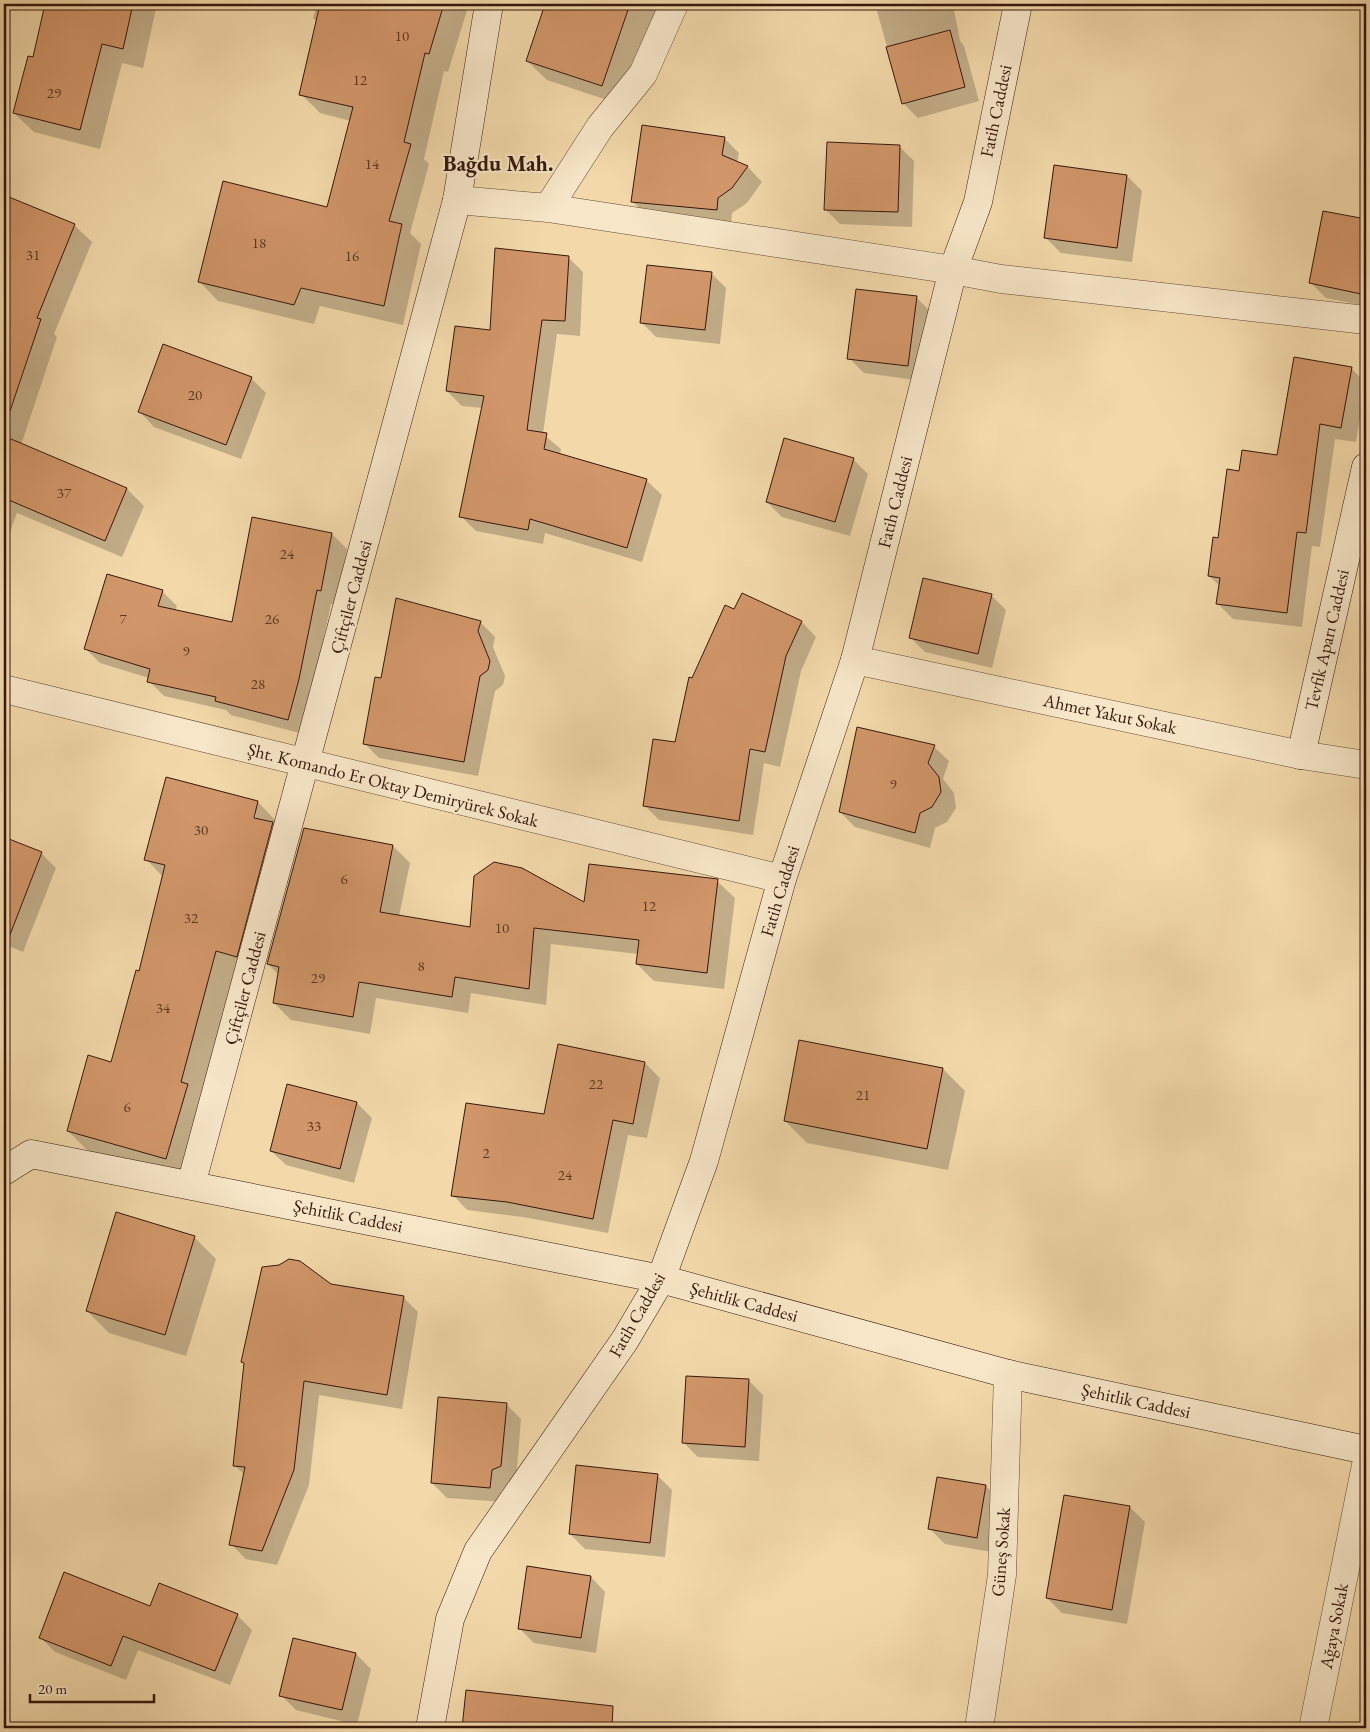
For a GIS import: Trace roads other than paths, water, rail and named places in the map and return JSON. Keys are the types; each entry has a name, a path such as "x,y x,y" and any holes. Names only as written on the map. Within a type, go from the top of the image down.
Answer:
{"street":[{"name":"Çiftçiler Caddesi","path":"191,1185 457,200 490,4"},
{"path":"548,208 600,127 643,74 674,4"},
{"name":"Fatih Caddesi","path":"430,1728 450,1619 478,1551 625,1340 661,1279 704,1161 782,879 855,660 953,270 978,202 1018,4"},
{"path":"457,200 548,208 953,270 1000,279 1366,320"},
{"name":"Tevfik Aparı Caddesi","path":"1301,755 1366,467"},
{"name":"Ahmet Yakut Sokak","path":"855,660 1301,755 1366,765"},
{"name":"Şht. Komando Er Oktay Demiryürek Sokak","path":"4,689 782,879"},
{"name":"Şehitlik Caddesi","path":"4,1171 31,1154 661,1279 1008,1374 1366,1450"},
{"name":"Güneş Sokak","path":"979,1728 1002,1575 1008,1374"},
{"name":"Ağaya Sokak","path":"1313,1728 1366,1465"}],"district":[{"name":"Bağdu Mah.","path":"498,163"}]}
